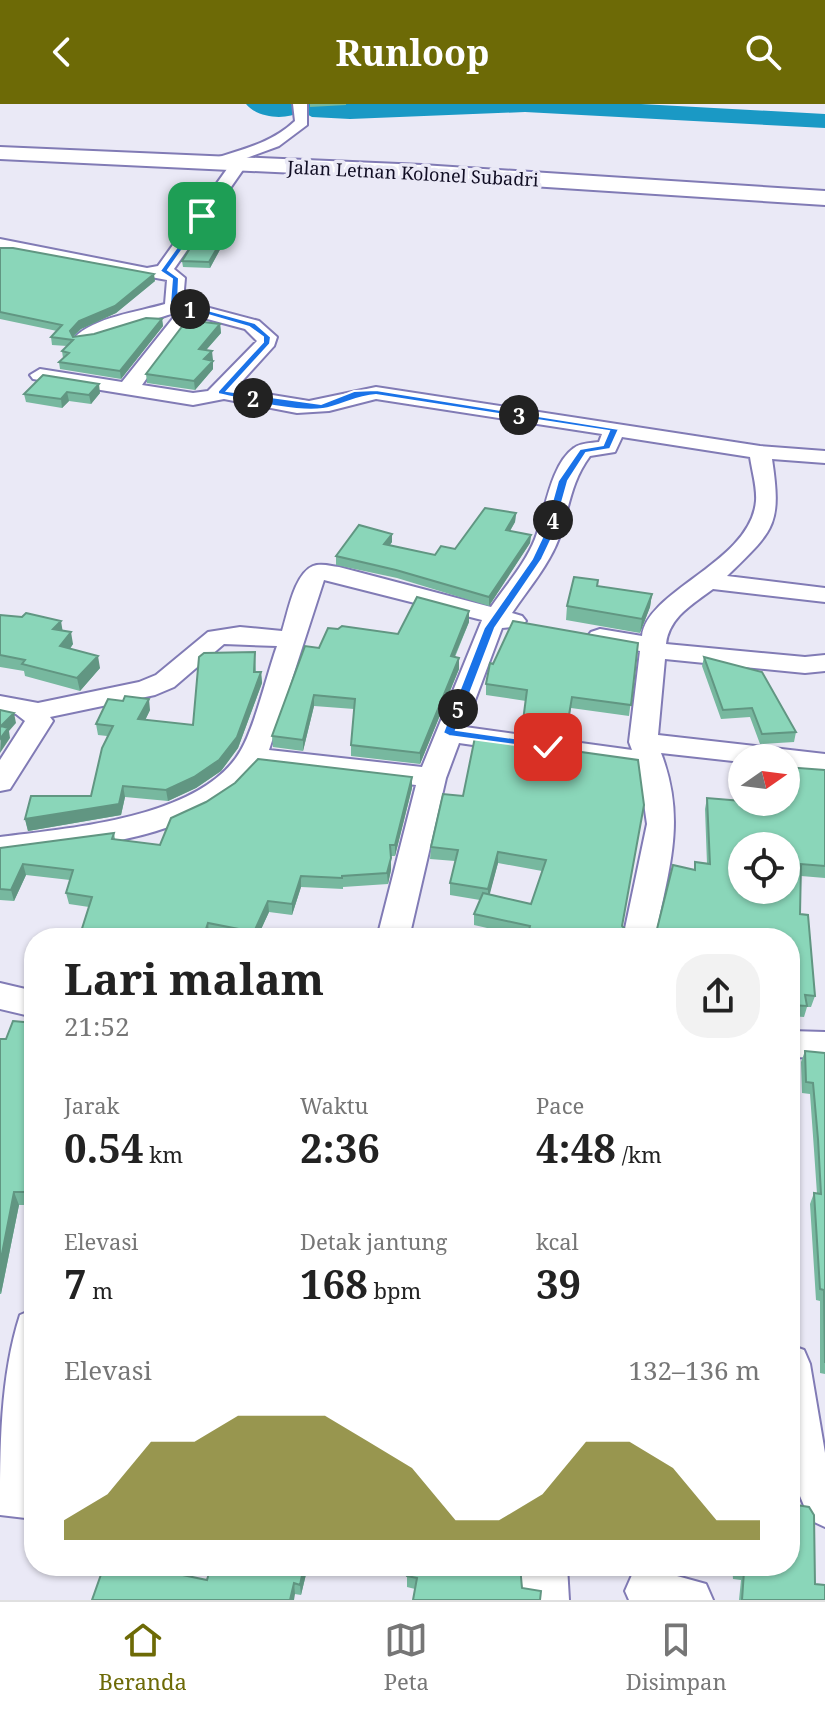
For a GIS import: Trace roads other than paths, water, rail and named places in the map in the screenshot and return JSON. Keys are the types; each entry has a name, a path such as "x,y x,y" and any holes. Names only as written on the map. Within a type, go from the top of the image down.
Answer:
{"main road":[{"name":"Jalan Letnan Kolonel Subadri","path":"0,153 422,172 825,198"}],"street":[{"path":"164,271 228,163 286,136 302,122 300,104"},
{"path":"0,244 147,273 164,271 176,278 174,304 252,325 267,337 267,342 213,397 193,399 40,375"},
{"path":"84,338 109,326 185,308"},
{"path":"127,389 142,374 185,308"},
{"path":"221,392 304,406 322,406 357,393 376,393 760,452 825,457"},
{"path":"395,928 432,778 496,618 537,559 579,455 583,451 607,447 615,429"},
{"path":"641,928 662,824 657,779 645,751 653,648 661,619 742,550 762,522 767,500 760,452"},
{"path":"0,847 109,832 179,810 231,780 253,757 313,577 327,571 496,618 543,627"},
{"path":"708,581 825,595"},
{"path":"574,632 653,648 805,665 825,663"},
{"path":"35,712 146,689 165,681 217,637 240,635 292,639"},
{"path":"0,704 26,707 35,712 39,721 37,729 0,782"},
{"path":"449,733 645,751 728,755"},
{"path":"253,757 432,778"},
{"path":"800,760 825,763"},
{"path":"0,996 24,1002"},
{"path":"800,1044 825,1045"},
{"path":"24,1364 7,1426 0,1492 24,1496"},
{"path":"800,1419 805,1446 825,1505"},
{"path":"545,1576 546,1600"}],"waterway":[{"path":"258,104 270,109 290,109"},
{"path":"312,110 350,112 525,105 825,121"}]}
